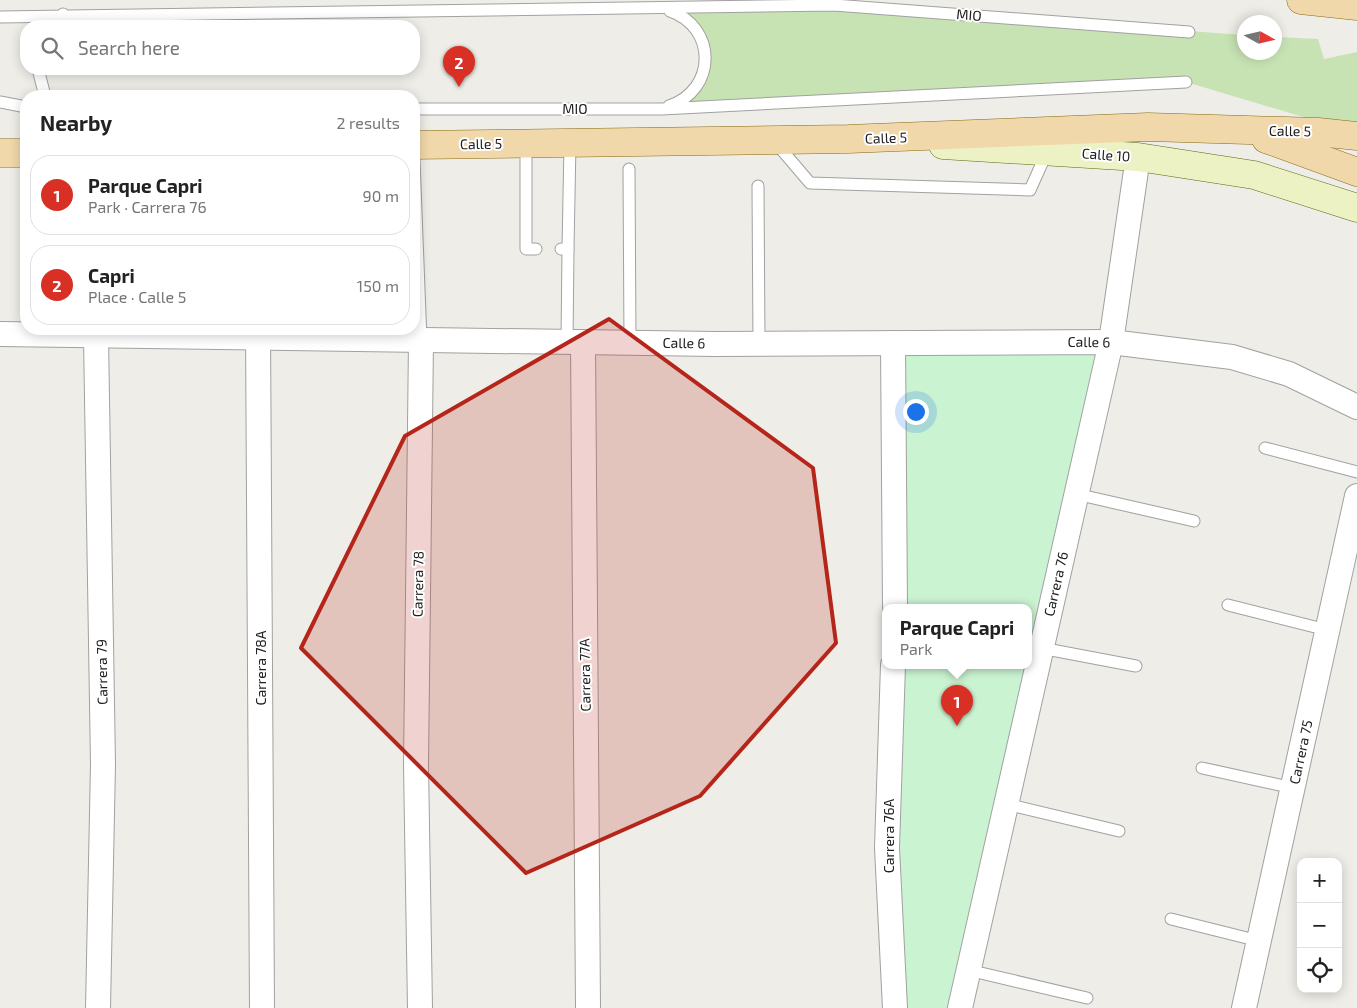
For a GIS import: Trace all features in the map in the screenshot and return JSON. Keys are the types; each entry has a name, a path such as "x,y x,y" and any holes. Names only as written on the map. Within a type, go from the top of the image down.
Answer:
{"main road":[{"path":"1301,0 1357,6"},
{"name":"Calle 5","path":"420,145 848,139 1148,127 1318,132 1357,136"},
{"path":"1241,130 1357,172"},
{"path":"0,153 20,153"}],"street":[{"name":"Calle 10","path":"848,139 1138,158 1254,175 1357,208"},
{"name":"Carrera 76","path":"960,1008 1111,342 1138,158"},
{"name":"Calle 6","path":"0,334 20,335"},
{"name":"Calle 6","path":"32,335 96,337 204,335"},
{"name":"Carrera 78A","path":"258,335 262,1008"},
{"name":"Calle 6","path":"356,335 421,341 630,343 1111,342 1232,357 1289,374 1357,406"},
{"name":"Carrera 79","path":"96,337 103,764 98,1008"},
{"name":"Carrera 78","path":"420,1008 416,765 421,341"},
{"name":"Carrera 77A","path":"575,342 588,1008"},
{"path":"893,343 895,604"},
{"name":"Carrera 75","path":"1244,1008 1357,496"},
{"name":"Carrera 76A","path":"893,669 887,848 895,1008"}],"lane":[{"name":"MIO","path":"0,17 64,14 834,5 1189,32"},
{"path":"662,109 679,103 693,92 702,76 706,59 703,41 694,26 680,14 663,8"},
{"path":"58,20 64,14"},
{"path":"40,75 43,90"},
{"name":"MIO","path":"420,110 662,109 1186,82"},
{"path":"0,102 20,106"},
{"path":"774,140 810,183 1030,190 1046,152"},
{"path":"570,143 564,249 575,342"},
{"path":"526,144 526,249 536,249"},
{"path":"629,169 630,343"},
{"path":"758,186 759,344"},
{"name":"Carrera 78","path":"420,332 421,341"},
{"path":"1265,448 1357,472"},
{"path":"1076,494 1194,521"},
{"path":"1228,606 1328,630"},
{"path":"1041,648 1136,666"},
{"path":"1202,768 1293,788"},
{"path":"1006,804 1119,831"},
{"path":"1171,919 1259,941"},
{"path":"968,970 1087,998"}],"highlighted area":[{"path":"609,319 813,468 836,643 700,796 526,873 301,648 405,436"}],"green space":[{"path":"834,5 1237,34 1237,60 1282,60 1282,37 1318,39 1324,59 1357,52 1357,133 1186,82 679,103 693,92 706,59 694,26 663,9"},
{"path":"1111,342 960,1008 895,1008 893,669 1032,669 1032,604 895,604 893,343"}],"place":[{"name":"Capri","path":"459,87"},
{"name":"Parque Capri","path":"957,726"}]}
